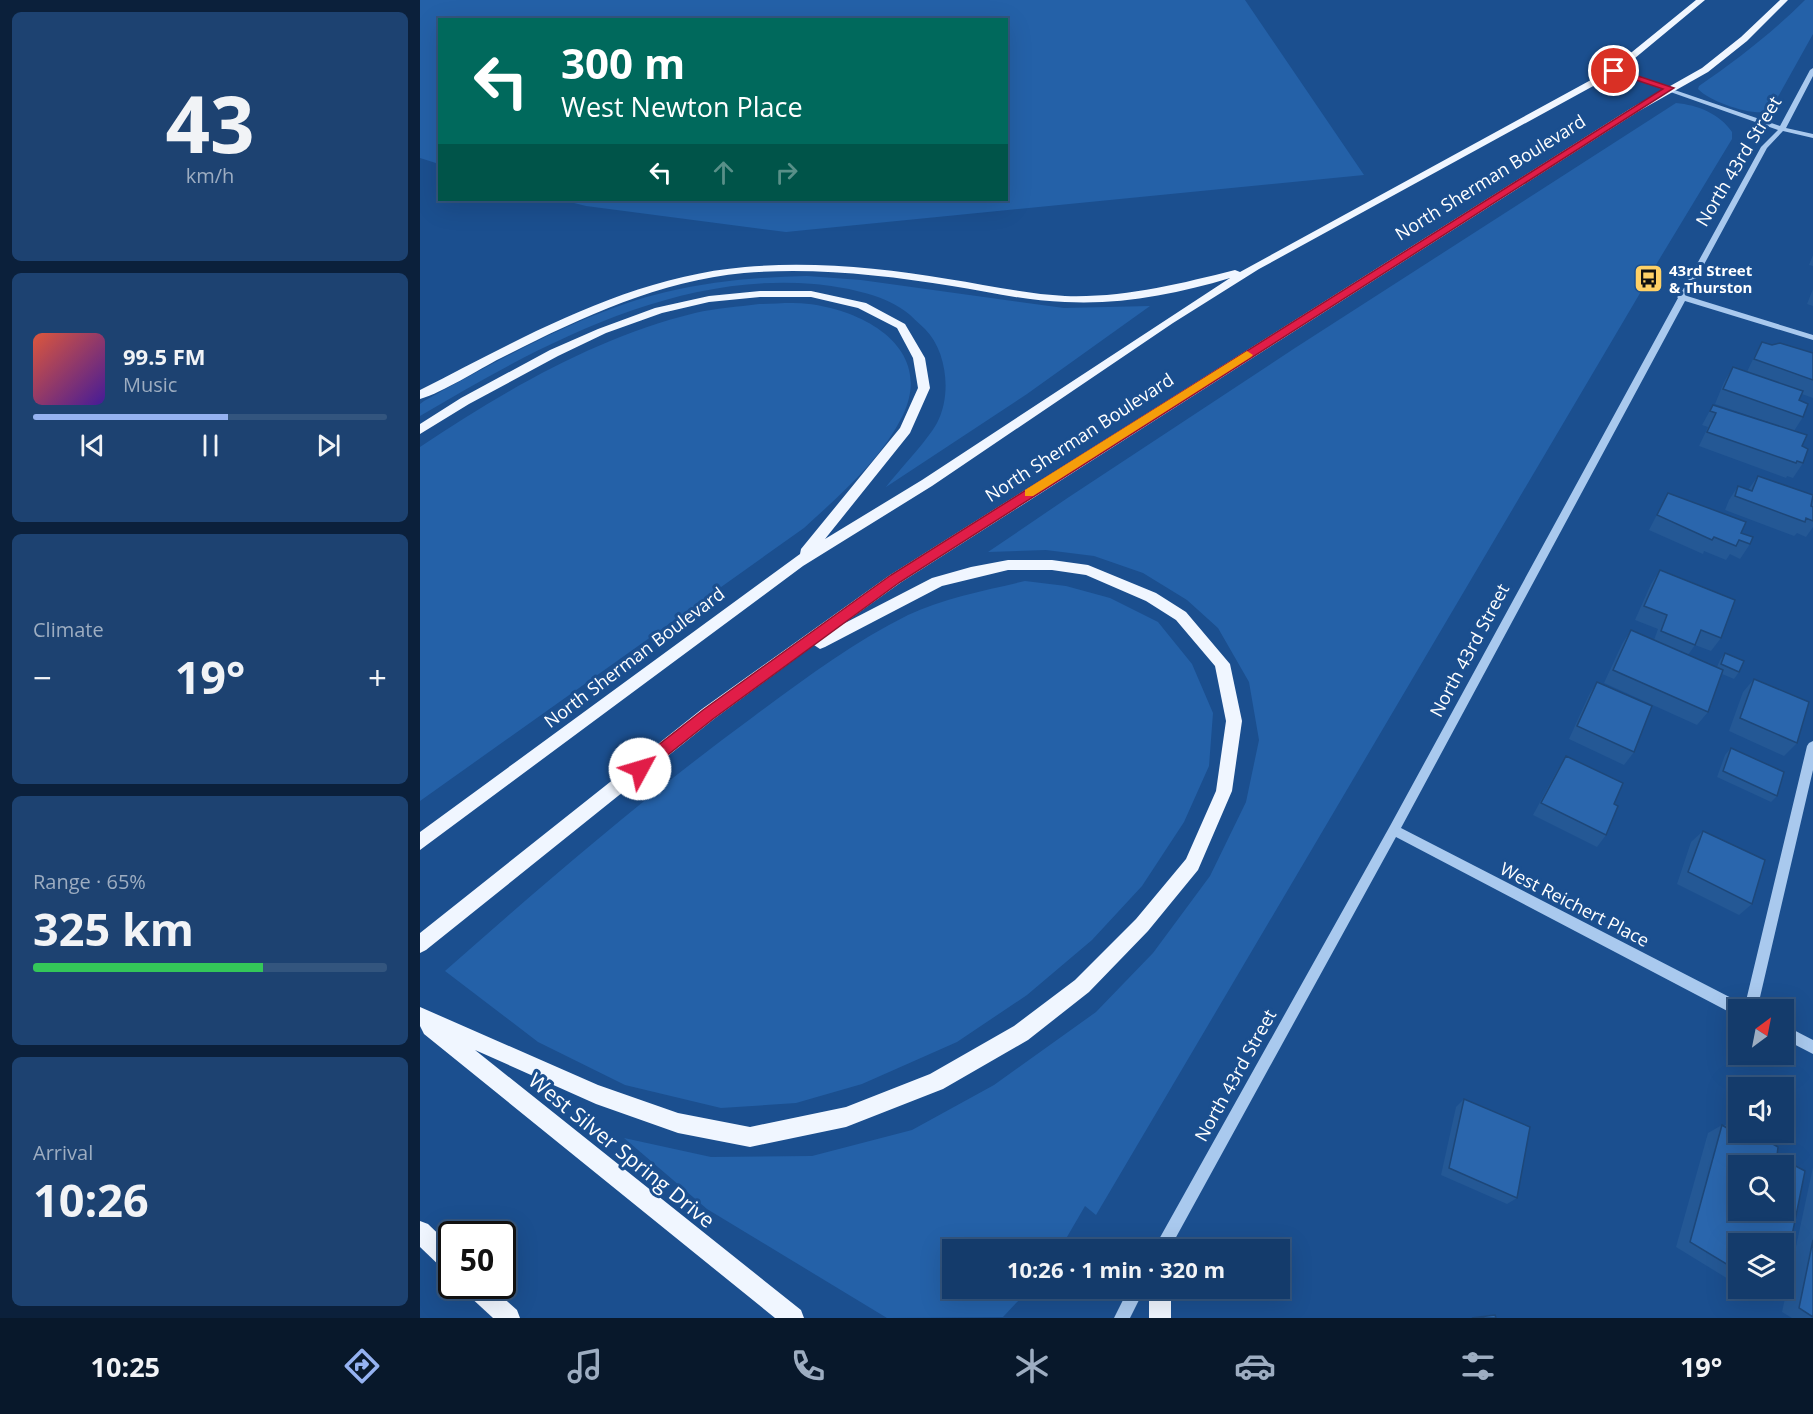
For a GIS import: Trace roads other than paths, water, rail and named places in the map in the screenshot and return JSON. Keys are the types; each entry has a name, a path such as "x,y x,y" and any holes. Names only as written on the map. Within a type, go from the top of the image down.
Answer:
{"main road":[{"name":"North Sherman Boulevard","path":"420,842 798,562 927,483 1169,321 1255,267 1614,71 1701,0"},
{"name":"North Sherman Boulevard","path":"420,944 708,714 905,573 1670,88 1705,70 1744,39 1784,0"},
{"path":"420,395 546,332 630,295 683,280 743,270 794,269 869,272 1065,299 1138,295 1207,282 1255,267"},
{"path":"420,430 465,400 554,354 659,310 709,299 760,294 811,294 862,305 901,326 919,358 924,388 906,430 798,562"},
{"path":"420,1017 596,1094 678,1123 750,1137 846,1117 936,1082 1021,1033 1082,986 1142,925 1192,864 1224,790 1234,721 1222,663 1181,616 1151,597 1088,570 1052,565 1008,566 971,572 937,582 770,671"},
{"name":"West Silver Spring Drive","path":"420,1017 793,1318"},
{"path":"420,1232 438,1249"},
{"path":"488,1299 505,1316"},
{"path":"1160,1299 1161,1318"}],"street":[{"name":"North 43rd Street","path":"1166,1239 1394,830 1764,147 1782,129 1813,70"},
{"path":"1614,71 1670,88 1782,129 1813,136"},
{"path":"1681,297 1813,338"},
{"path":"1753,999 1813,746"},
{"name":"West Reichert Place","path":"1394,830 1728,1004"},
{"path":"1794,1037 1813,1047"},
{"path":"1122,1318 1132,1299"}],"place":[{"name":"43rd Street & Thurston","path":"1648,279"}]}
